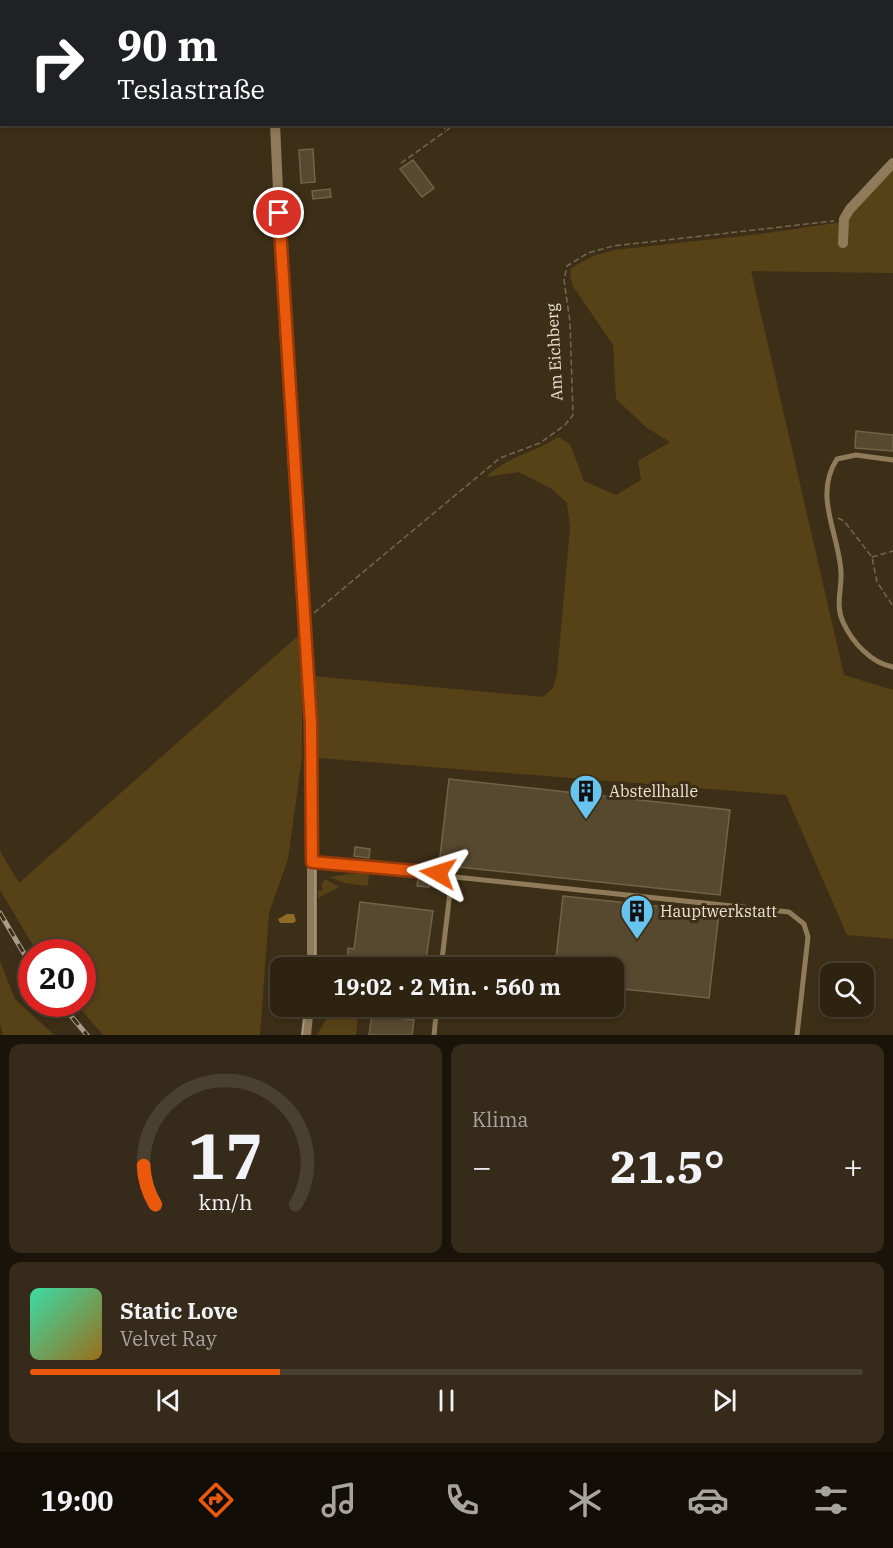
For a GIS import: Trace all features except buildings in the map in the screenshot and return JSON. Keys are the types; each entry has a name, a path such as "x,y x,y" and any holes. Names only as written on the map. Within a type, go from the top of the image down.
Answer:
{"street":[{"path":"275,126 282,279 312,746 312,957"},
{"path":"843,243 844,219 870,185 893,164"},
{"path":"306,1035 308,1017"}],"lane":[{"path":"893,460 856,455 837,459 828,473 827,513 841,571 838,603 843,622 863,651 882,665 893,667"},
{"path":"312,862 789,912 804,924 808,937 797,1035"},
{"path":"442,957 452,875"},
{"path":"434,1035 435,1017"}],"path":[{"path":"443,126 446,131"},
{"path":"401,163 452,126"},
{"name":"Am Eichberg","path":"305,620 500,458 540,443 573,415 570,322 564,280 567,266 588,253 613,246 812,225 844,219"},
{"path":"827,513 844,521 872,557 877,582 893,606"},
{"path":"872,557 893,551"}],"shaded area":[{"path":"893,168 893,273 751,271 844,675 893,690 893,939 847,935 786,795 319,758 313,676 543,697 553,688 557,674 570,528 567,503 552,489 519,472 486,477 511,460 558,437 570,444 584,481 616,495 641,480 638,461 670,442 647,428 616,399 613,345 573,286 570,276 571,268 593,256 614,250 760,234 849,221 855,210"},
{"path":"299,635 302,661 302,757 288,859 269,913 260,1035 103,1035 87,1017 96,1017 96,939 29,939 0,890 0,851 19,883"},
{"path":"369,874 368,886 344,883 330,877"},
{"path":"325,879 339,887 318,898 318,891 323,890 321,885"},
{"path":"287,914 294,914 296,921 280,923 278,919"},
{"path":"0,961 18,1002 18,1017 34,1017 54,1035 3,1035 0,1024"},
{"path":"327,1017 358,1017 356,1035 317,1035"}],"tram line":[{"path":"312,716 315,759 315,957"},
{"path":"302,1035 304,1017"}],"railway":[{"path":"0,913 18,943"},
{"path":"72,1017 87,1035"}],"place":[{"name":"Abstellhalle","path":"586,820"},
{"name":"Hauptwerkstatt","path":"637,940"}],"route":[{"path":"279,213 311,725 312,862 438,873"}]}
